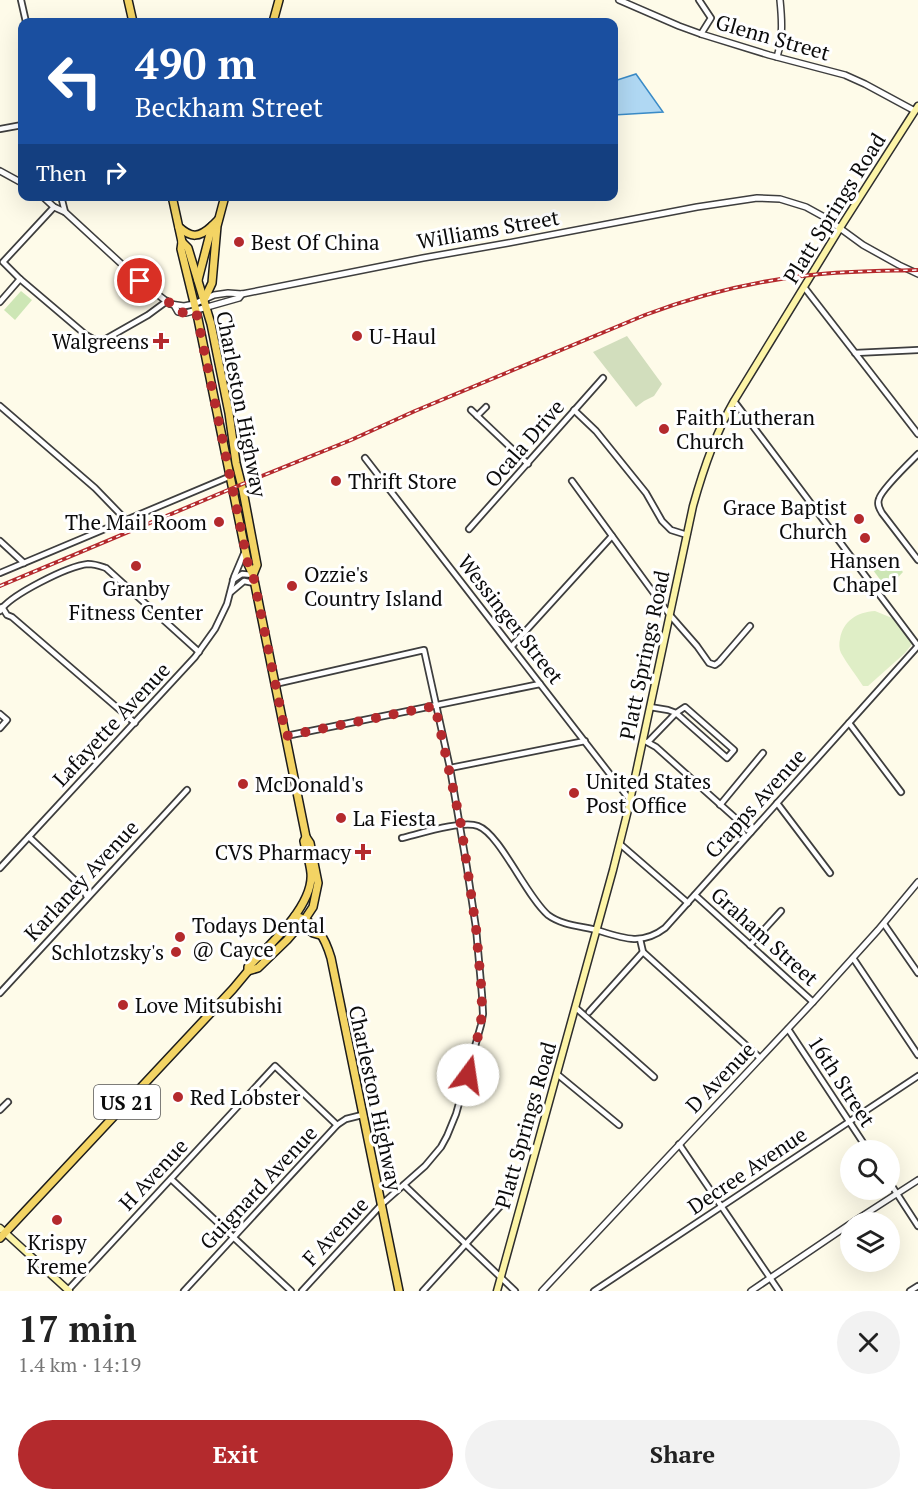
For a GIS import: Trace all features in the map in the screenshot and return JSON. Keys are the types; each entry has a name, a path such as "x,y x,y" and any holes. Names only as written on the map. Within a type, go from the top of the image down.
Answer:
{"main road":[{"path":"128,0 132,18"},
{"path":"274,18 279,0"},
{"name":"Platt Springs Road","path":"496,1291 620,844 646,741 650,707 693,506 706,465 734,401 916,109"},
{"name":"Charleston Highway","path":"173,201 182,242 181,249 248,564 254,579 306,837 310,843 318,883 314,906 302,922 258,968 248,970 248,966 295,916 307,897 311,875 304,841 306,837"},
{"path":"208,303 217,226 224,201"},
{"path":"179,226 186,233 199,235 219,218"},
{"path":"195,307 198,281 212,226"},
{"name":"Charleston Highway","path":"182,242 188,248 198,281 208,303 229,413 236,464 257,565 254,579"},
{"path":"295,916 302,922"},
{"name":"Charleston Highway","path":"302,922 313,933 323,936 331,958 399,1291"},
{"name":"US 21","path":"2,1233 191,1035 248,970"},
{"path":"2,1233 69,1290"}],"street":[{"path":"21,0 25,18"},
{"name":"Glenn Street","path":"619,0 701,34 855,79 916,109"},
{"path":"699,0 711,18 701,34"},
{"path":"777,57 783,28 780,0"},
{"path":"0,129 18,126"},
{"path":"0,171 18,181"},
{"name":"Williams Street","path":"195,307 239,298 242,294 429,256 757,198 780,199 816,212 863,245 918,274"},
{"path":"47,201 64,212 125,268 174,305 178,312 186,313 195,307"},
{"path":"62,201 64,212"},
{"path":"54,207 3,262 86,335 95,340 109,338 148,315 166,301"},
{"path":"0,302 20,279"},
{"path":"803,287 918,434"},
{"path":"855,353 918,350"},
{"name":"Ocala Drive","path":"469,529 603,378"},
{"path":"598,383 604,389"},
{"path":"734,401 918,646"},
{"path":"0,406 95,488 126,520"},
{"path":"477,416 486,407"},
{"path":"471,410 528,464"},
{"path":"574,410 596,431 646,493 662,521 671,530 687,535"},
{"path":"918,454 884,490 878,500 882,513 918,560"},
{"name":"Wessinger Street","path":"365,458 630,800"},
{"path":"0,573 231,476"},
{"path":"572,482 669,614 709,663 715,665 719,662 750,626"},
{"path":"474,523 481,528"},
{"path":"512,646 612,536"},
{"path":"0,541 24,563"},
{"name":"Lafayette Avenue","path":"0,868 199,652 227,604 233,580 246,549"},
{"path":"135,723 1,608 24,590 70,569 97,564 116,576 199,652"},
{"path":"233,580 242,574 254,579"},
{"path":"231,592 244,582 254,579"},
{"name":"Crapps Avenue","path":"640,939 654,936 665,928 918,646"},
{"name":"F Avenue","path":"275,684 424,650 461,825 476,928 483,1014 464,1090 452,1125 434,1157 382,1204 302,1291"},
{"path":"286,736 540,684"},
{"path":"650,707 676,713 727,758 734,750 685,707 676,713 646,741 656,747 751,832"},
{"path":"0,714 7,720 0,728"},
{"path":"849,723 901,792"},
{"path":"450,768 585,741"},
{"path":"720,805 763,753"},
{"name":"Karlaney Avenue","path":"0,993 187,790"},
{"path":"777,803 830,873"},
{"path":"402,838 461,825 480,827 489,834 547,914 561,921 618,937 640,939 643,952 760,1058"},
{"path":"29,837 82,887 87,897"},
{"path":"620,844 688,903"},
{"name":"D Avenue","path":"542,1291 813,1002 884,924 918,882"},
{"name":"Graham Street","path":"695,895 813,1002"},
{"path":"750,945 781,911"},
{"path":"884,924 918,973"},
{"path":"589,1012 643,952"},
{"path":"853,958 918,1055"},
{"path":"576,1008 654,1077"},
{"name":"16th Street","path":"788,1029 861,1140"},
{"name":"H Avenue","path":"69,1290 275,1066 337,1125"},
{"path":"557,1074 619,1125"},
{"name":"Decree Avenue","path":"594,1291 918,1076"},
{"path":"0,1110 8,1102"},
{"name":"Guignard Avenue","path":"184,1291 337,1125 346,1119 363,1115"},
{"path":"679,1143 779,1291"},
{"path":"171,1179 291,1291"},
{"path":"900,1192 918,1179"},
{"path":"404,1185 515,1291"},
{"path":"900,1199 918,1226"},
{"path":"869,1212 888,1200"},
{"path":"423,1291 505,1201"},
{"path":"751,1291 840,1231"},
{"path":"910,1291 918,1286"}],"green space":[{"path":"21,291 32,300 15,320 4,310"},
{"path":"627,336 662,384 654,396 636,407 593,352"},
{"path":"889,557 903,572 887,589 873,570"},
{"path":"875,611 892,618 912,644 868,686 863,686 841,653 840,641 848,622 862,613"}],"water":[{"path":"636,74 663,112 618,115 618,80"}],"railway":[{"path":"0,586 665,308 706,295 768,281 838,273 918,270"}],"place":[{"name":"Best Of China","path":"239,242"},
{"name":"U-Haul","path":"357,336"},
{"name":"Walgreens","path":"161,341"},
{"name":"Faith Lutheran Church","path":"664,429"},
{"name":"Thrift Store","path":"336,481"},
{"name":"Grace Baptist Church","path":"859,519"},
{"name":"The Mail Room","path":"219,522"},
{"name":"Hansen Chapel","path":"865,538"},
{"name":"Granby Fitness Center","path":"136,566"},
{"name":"Ozzie's Country Island","path":"292,586"},
{"name":"McDonald's","path":"243,784"},
{"name":"United States Post Office","path":"574,793"},
{"name":"La Fiesta","path":"341,818"},
{"name":"CVS Pharmacy","path":"363,852"},
{"name":"Todays Dental @ Cayce","path":"180,937"},
{"name":"Schlotzsky's","path":"176,952"},
{"name":"Love Mitsubishi","path":"123,1005"},
{"name":"Red Lobster","path":"178,1097"},
{"name":"Krispy Kreme","path":"57,1220"}],"route":[{"path":"140,281 174,305 178,312 196,311 286,736 435,706 461,825 476,928 482,995 483,1014 468,1075"}]}
